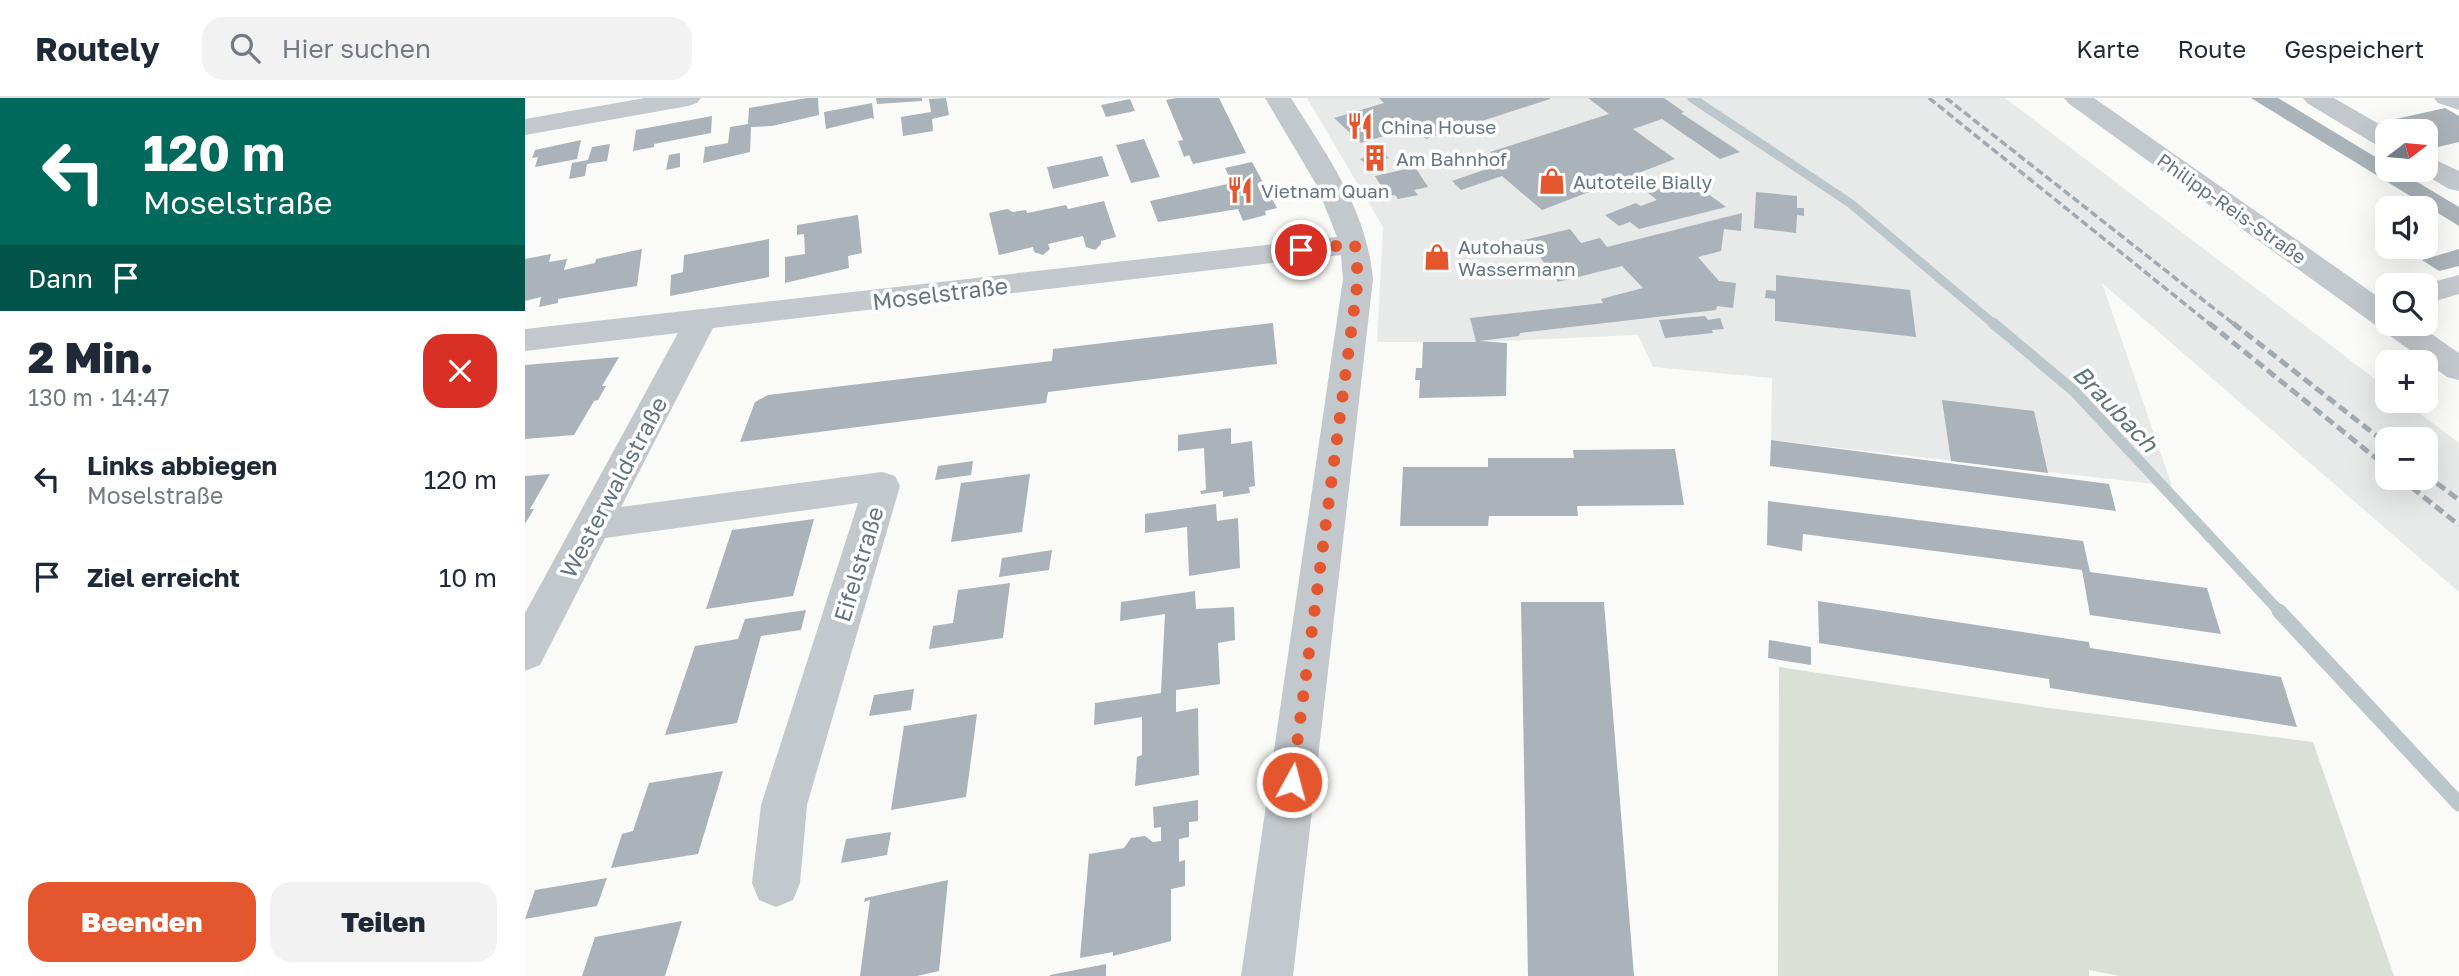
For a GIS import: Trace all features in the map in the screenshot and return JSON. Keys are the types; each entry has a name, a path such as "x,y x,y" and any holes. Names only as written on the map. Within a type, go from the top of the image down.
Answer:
{"street":[{"path":"525,127 688,98"},
{"path":"1267,976 1358,279 1355,244 1342,206 1278,98"},
{"name":"Philipp-Reis-Straße","path":"2077,98 2375,306"},
{"path":"2316,98 2375,134"},
{"path":"2447,98 2459,102"},
{"path":"2438,171 2459,183"},
{"name":"Moselstraße","path":"525,340 1355,244"},
{"path":"2438,290 2459,284"},
{"name":"Westerwaldstraße","path":"525,653 701,320"},
{"name":"Philipp-Reis-Straße","path":"2415,336 2459,369"},
{"name":"Eifelstraße","path":"594,525 882,486 784,805 776,883"}],"shaded area":[{"path":"1307,98 2005,98 2375,379 2375,413 2419,413 2438,427 2375,427 2375,490 2438,490 2438,427 2459,443 2459,592 2102,283 2172,486 1771,440 1772,378 1653,367 1638,335 1480,342 1377,342 1383,227"},
{"path":"1779,667 2042,707 2313,742 2394,976 2120,976 2089,970 2089,976 1778,976"}],"building":[{"path":"818,98 819,115 772,126 751,127 750,152 703,163 705,147 728,143 730,127 748,124 749,108"},
{"path":"876,98 922,98 922,101 877,104"},
{"path":"946,98 949,115 932,119 933,131 903,136 901,117 931,112 929,99"},
{"path":"1219,98 1246,153 1193,164 1189,155 1184,157 1178,141 1183,140 1166,100"},
{"path":"1379,98 1550,99 1426,139 1413,127 1361,143 1334,118 1384,103"},
{"path":"1588,98 1664,98 1684,112 1681,113 1740,152 1720,159 1662,119 1633,129 1675,159 1542,210 1502,176 1461,190 1452,181 1504,163 1490,152 1609,114"},
{"path":"2251,98 2278,98 2375,157 2375,174"},
{"path":"1130,99 1135,111 1106,117 1101,105"},
{"path":"872,103 874,119 826,129 824,112"},
{"path":"2445,108 2459,116 2459,142 2438,147 2438,119 2396,119"},
{"path":"712,116 711,133 633,151 636,130"},
{"path":"1144,139 1160,177 1131,183 1116,145"},
{"path":"581,140 577,159 535,167 538,157 532,158 535,150"},
{"path":"610,144 607,161 587,164 585,176 569,179 572,163 588,160 592,147"},
{"name":"Am Bahnhof","path":"1382,152 1389,158 1367,165 1360,159"},
{"path":"680,153 680,167 666,170 669,155"},
{"path":"1102,156 1109,176 1053,189 1047,167"},
{"path":"1252,162 1277,208 1265,211 1266,215 1243,221 1238,209 1158,222 1150,201 1232,183 1225,168"},
{"path":"1415,167 1428,187 1414,190 1418,195 1398,199 1395,195 1387,196 1375,176"},
{"path":"2388,182 2417,182 2459,207 2459,226 2438,213 2438,196 2410,196"},
{"path":"1673,183 1682,190 1696,185 1726,207 1639,229 1630,222 1619,226 1605,215 1636,203 1641,206 1657,200 1648,193"},
{"path":"1756,192 1797,196 1797,208 1804,208 1804,216 1797,215 1796,233 1754,228"},
{"path":"1104,201 1116,237 1101,241 1095,250 1086,247 1083,236 1048,244 1050,249 1043,255 1034,252 1033,247 999,255 989,213 1007,209 1013,212 1026,210 1027,213 1066,205 1068,209"},
{"path":"1742,213 1741,231 1724,229 1721,251 1698,257 1719,281 1736,283 1733,308 1717,306 1716,310 1520,333 1519,336 1479,341 1507,343 1506,396 1419,398 1420,380 1415,380 1416,368 1422,368 1423,342 1476,342 1470,318 1603,303 1601,299 1643,288 1622,266 1558,282 1537,253 1521,257 1511,243 1570,229 1581,243 1600,238 1607,247"},
{"path":"858,215 862,253 848,256 849,268 785,283 785,257 805,254 804,234 797,235 797,225"},
{"path":"769,239 769,277 670,296 671,275 683,272 684,255"},
{"path":"642,249 637,286 558,299 558,303 539,307 541,297 525,301 525,259 551,254 549,262 567,259 564,270 595,263 596,259"},
{"path":"2459,249 2459,266 2439,271 2422,260 2438,259 2438,255"},
{"path":"1776,275 1910,290 1916,337 1775,321 1775,299 1765,298 1766,290 1776,291"},
{"path":"1705,316 1708,320 1720,318 1724,329 1712,330 1713,333 1665,338 1659,320"},
{"path":"1273,323 1277,364 1048,392 1046,403 740,442 755,402 768,395 1052,361 1053,349"},
{"path":"619,357 602,386 606,386 598,400 594,401 574,435 525,439 525,365"},
{"path":"1942,400 2034,411 2048,473 1951,461"},
{"path":"1231,428 1231,444 1252,441 1255,486 1249,487 1250,493 1223,497 1223,491 1201,494 1200,491 1206,490 1204,448 1178,451 1178,435"},
{"path":"1771,440 2109,484 2116,511 1770,466"},
{"path":"1675,449 1684,505 1577,506 1578,516 1489,516 1488,526 1400,526 1403,467 1488,467 1488,458 1574,458 1573,450"},
{"path":"973,461 971,475 935,480 938,466"},
{"path":"550,474 530,509 534,509 525,524 525,476"},
{"path":"1030,474 1022,532 951,542 961,483"},
{"path":"1768,501 2083,541 2090,572 2207,588 2221,634 2090,615 2082,570 1803,534 1802,551 1767,545"},
{"path":"1216,504 1217,521 1238,518 1240,568 1189,576 1187,527 1145,533 1145,514"},
{"path":"814,519 793,596 706,609 732,530"},
{"path":"1052,550 1049,570 999,577 1002,558"},
{"path":"1010,583 1003,638 929,649 933,626 953,623 958,590"},
{"path":"1195,591 1196,609 1234,607 1235,640 1218,643 1220,684 1176,690 1176,712 1198,708 1199,775 1135,786 1137,757 1142,755 1142,717 1094,725 1095,703 1161,693 1165,614 1120,621 1121,602"},
{"path":"1818,601 2089,642 2090,648 2281,677 2297,727 2050,688 2049,679 1819,643"},
{"path":"1521,602 1604,602 1634,976 1528,976"},
{"path":"806,610 801,630 761,636 737,723 665,735 695,646 738,639 745,619"},
{"path":"1769,640 1811,647 1811,665 1768,658"},
{"path":"914,689 911,710 869,716 874,695"},
{"path":"977,714 966,797 891,810 904,726"},
{"path":"723,771 698,854 611,868 622,834 633,831 649,783"},
{"path":"1198,800 1198,821 1189,822 1189,837 1179,839 1179,862 1185,860 1185,886 1171,889 1171,941 1113,956 1113,952 1080,958 1089,854 1124,848 1131,838 1145,836 1153,842 1161,841 1161,827 1154,828 1153,807"},
{"path":"891,832 887,855 841,863 846,839"},
{"path":"607,878 597,906 525,919 535,890"},
{"path":"948,880 939,971 917,976 860,976 870,900 864,902 865,898"},
{"path":"682,921 665,976 582,976 595,937"},
{"path":"1106,964 1106,976 1050,976 1050,975"}],"waterway":[{"name":"Braubach","path":"1692,98 1850,203 1995,325"},
{"name":"Braubach","path":"1993,323 2074,391 2280,612"},
{"name":"Braubach","path":"2279,611 2459,804"}],"railway":[{"path":"1929,98 2211,325"},
{"path":"1946,98 2235,325"},
{"path":"2209,323 2375,457"},
{"path":"2233,323 2375,435"},
{"path":"2438,484 2459,500"},
{"path":"2415,490 2459,525"}],"place":[{"name":"China House","path":"1360,126"},
{"name":"Am Bahnhof","path":"1375,158"},
{"name":"Autoteile Bially","path":"1552,181"},
{"name":"Vietnam Quan","path":"1240,190"},
{"name":"Autohaus Wassermann","path":"1437,257"}],"route":[{"path":"1292,782 1358,279 1355,244 1301,250"}]}
